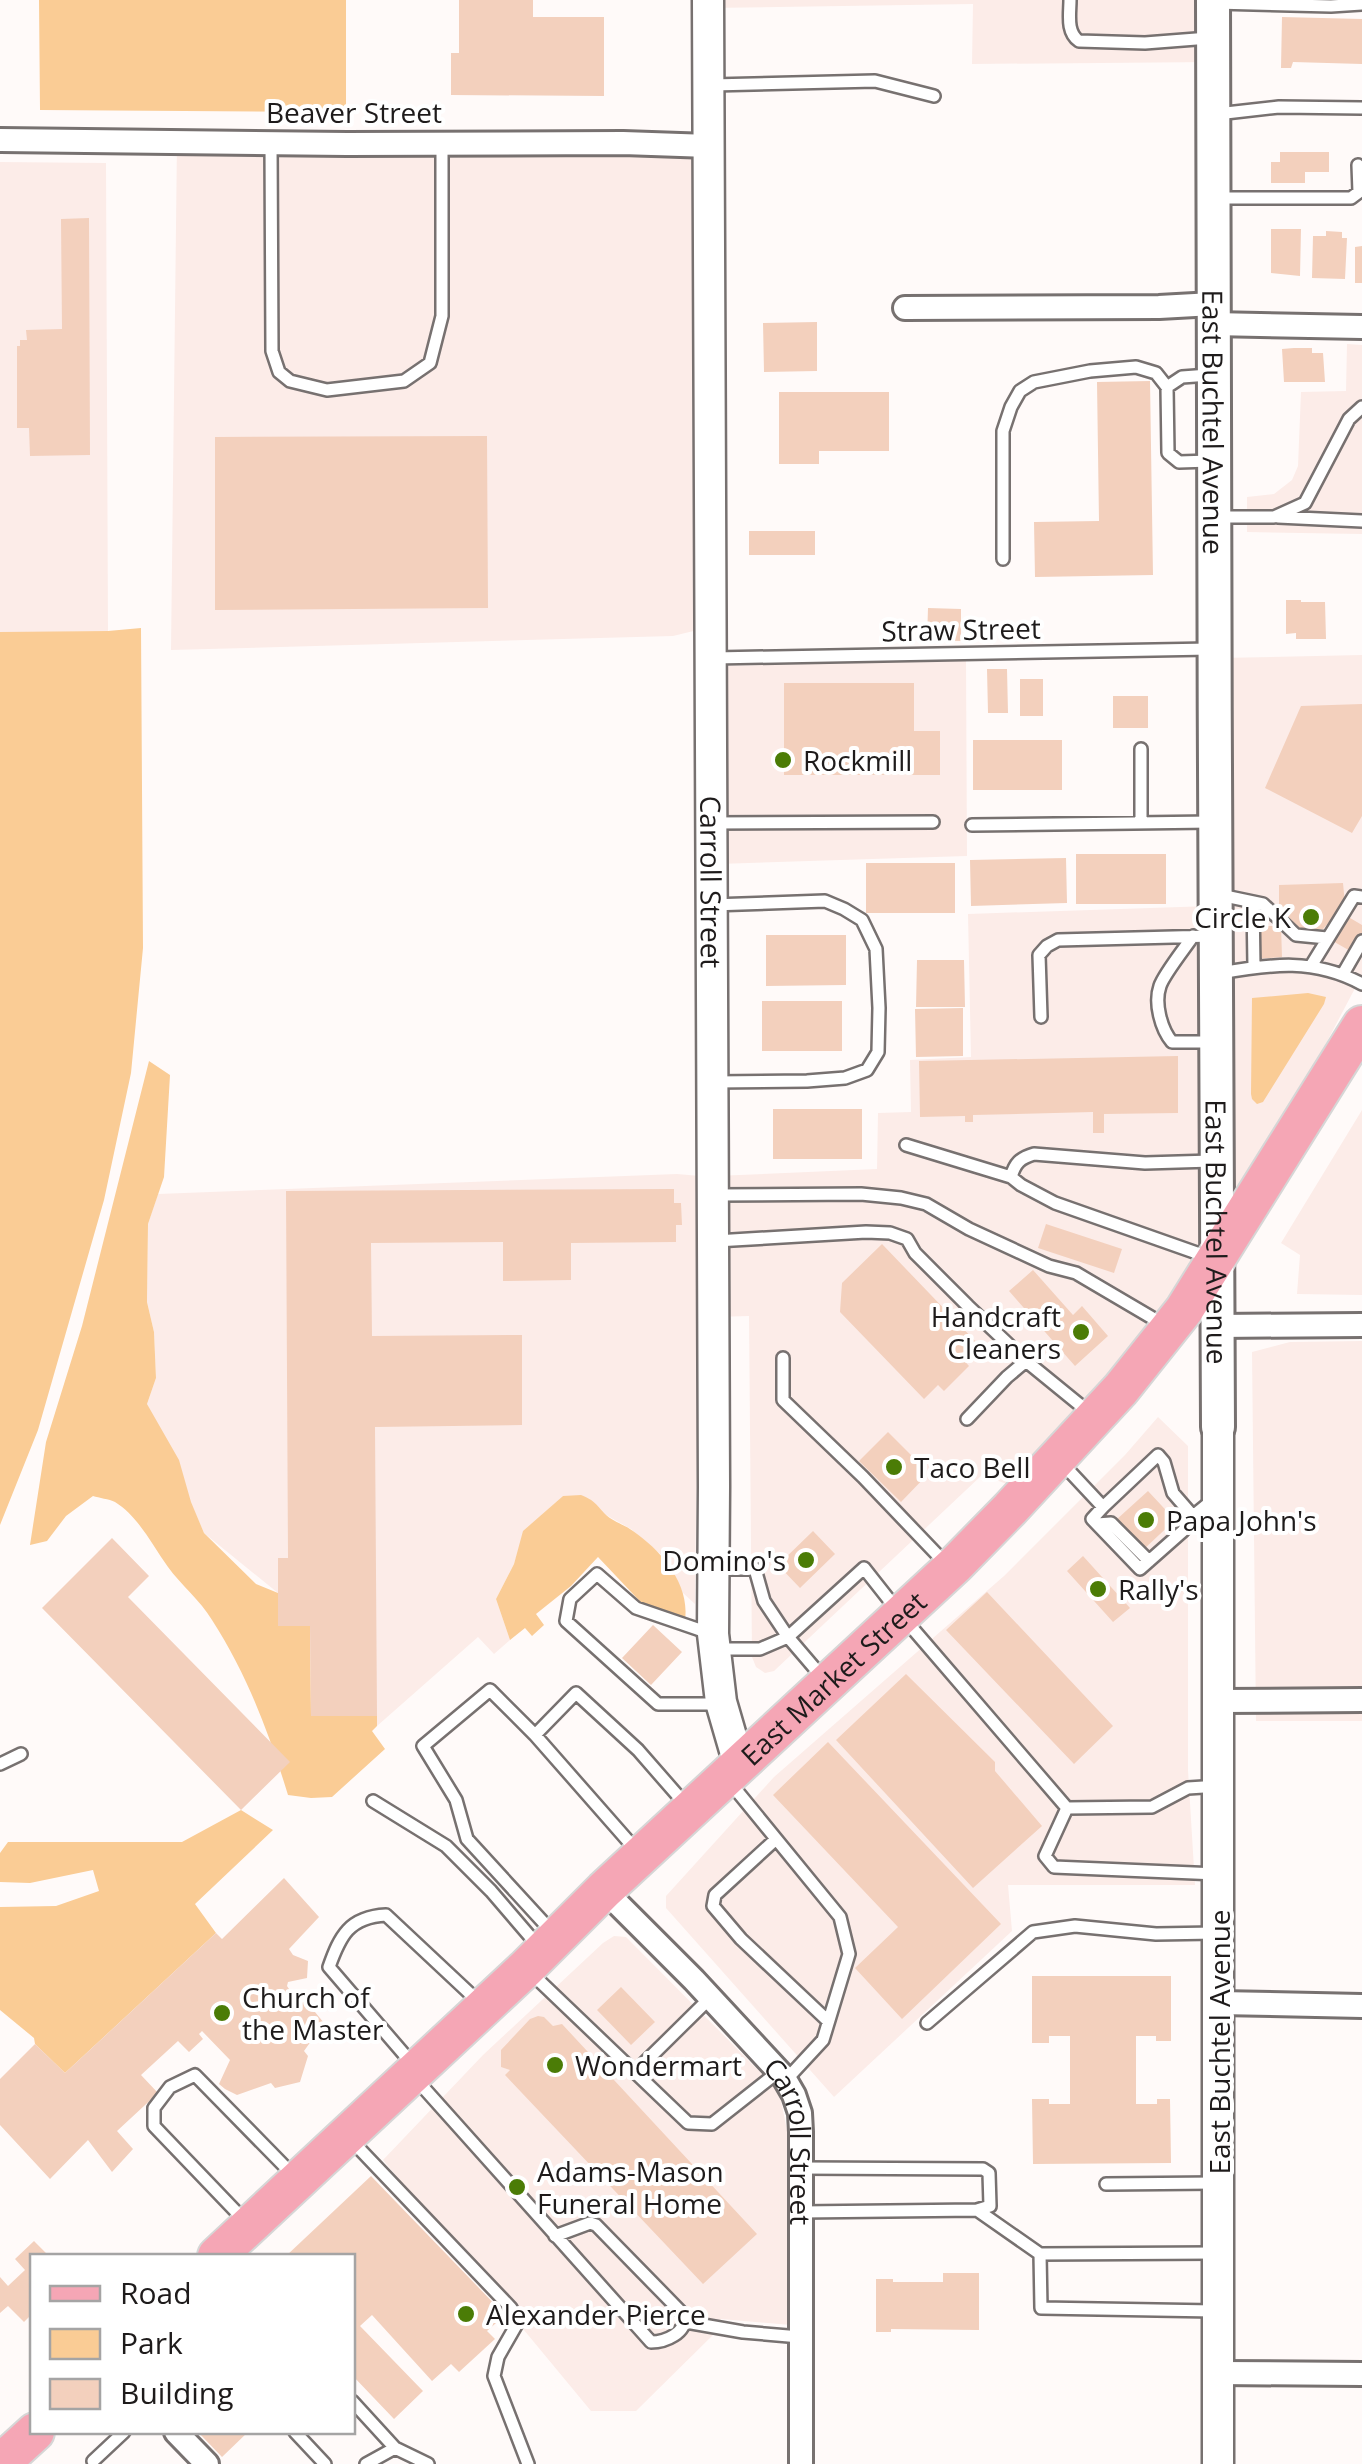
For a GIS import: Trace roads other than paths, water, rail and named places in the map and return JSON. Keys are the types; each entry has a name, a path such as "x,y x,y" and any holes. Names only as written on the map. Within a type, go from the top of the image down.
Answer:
{"main road":[{"name":"East Buchtel Avenue","path":"1213,2 1216,894 1205,936 1216,973 1218,1427"},
{"name":"East Market Street","path":"222,2254 604,1890 951,1569 1057,1458 1170,1328 1217,1260 1362,1026"},
{"path":"0,2464 33,2434"}],"street":[{"name":"Carroll Street","path":"708,0 713,1569 714,1642 732,1770"},
{"name":"Beaver Street","path":"0,140 708,146"},
{"path":"905,308 1159,306 1362,327"},
{"path":"1218,1326 1362,1325"},
{"name":"East Buchtel Avenue","path":"1218,1427 1218,2464"},
{"path":"1219,1700 1362,1700"},
{"name":"Carroll Street","path":"604,1890 710,1998 782,2076 794,2095 800,2113 802,2464"},
{"path":"1219,2003 1362,2006"},
{"path":"1218,2373 1362,2374"},
{"path":"178,2434 207,2464"}],"lane":[{"path":"1070,0 1070,25 1079,41 1146,43 1213,38"},
{"path":"1213,2 1362,4"},
{"path":"708,85 875,80 934,96"},
{"path":"1213,114 1278,107 1362,108"},
{"path":"270,143 272,351 279,372 290,381 327,390 404,381 430,363 442,316 442,142"},
{"path":"1213,198 1352,198 1359,192 1358,165"},
{"path":"1003,559 1003,432 1020,390 1034,382 1136,367 1156,373 1167,387 1168,453 1179,462 1213,461"},
{"path":"1167,387 1182,377 1213,375"},
{"path":"1274,517 1304,503 1350,419 1362,407"},
{"path":"1213,517 1362,521"},
{"name":"Straw Street","path":"710,658 1213,649"},
{"path":"1141,749 1141,822"},
{"path":"712,823 933,822"},
{"path":"972,824 1216,822"},
{"path":"1216,894 1263,904 1296,935 1327,938"},
{"path":"1311,966 1354,896 1362,896"},
{"path":"712,905 825,900 844,908 862,920 876,950 879,1008 878,1052 866,1070 845,1078 808,1081 712,1082"},
{"path":"1253,902 1254,967"},
{"path":"1041,1017 1040,955 1058,940 1205,936"},
{"path":"1205,936 1159,986 1160,1016 1163,1031 1172,1042 1216,1042"},
{"path":"1343,974 1362,941"},
{"path":"1216,973 1278,960 1343,974 1362,984"},
{"path":"906,1145 1011,1177 1020,1186 1055,1203 1217,1260"},
{"path":"1011,1177 1014,1165 1034,1154 1144,1162 1217,1161"},
{"path":"712,1195 861,1194 926,1204 968,1229 1049,1266 1076,1273 1170,1328"},
{"path":"712,1242 866,1232 890,1233 907,1239 928,1266 1026,1361 1094,1417"},
{"path":"783,1358 783,1400 951,1569"},
{"path":"967,1419 1026,1361"},
{"path":"1193,1516 1172,1494 1164,1462 1158,1455 1092,1519 1140,1570 1217,1497"},
{"path":"1057,1458 1103,1507"},
{"path":"722,1704 658,1704 566,1621 570,1600 597,1574 636,1608 714,1642 760,1649 788,1637 864,1568 1068,1808 1152,1807 1188,1788 1219,1786"},
{"path":"713,1569 755,1570 764,1601 828,1684"},
{"path":"542,1952 467,1839 456,1800 424,1746 490,1690 641,1856"},
{"path":"534,1736 576,1693 638,1750 690,1810"},
{"path":"0,1764 20,1754"},
{"path":"374,1801 446,1846 491,1891 542,1952 634,2072 688,2122 712,2124 782,2076 823,2040 849,1954 840,1917 776,1839 732,1770"},
{"path":"1068,1808 1045,1856 1054,1868 1219,1874"},
{"path":"776,1839 715,1895 713,1906 741,1939 828,2021"},
{"path":"484,2007 386,1916 368,1916 340,1936 328,1967 554,2236 651,2342 680,2332 685,2316 596,2225 590,2223 554,2236"},
{"path":"927,2023 1033,1932 1074,1926 1156,1934 1219,1933"},
{"path":"634,2072 710,1998"},
{"path":"250,2227 154,2126 154,2108 170,2087 196,2075 299,2181"},
{"path":"346,2136 511,2308 518,2322 498,2356 494,2376 528,2464"},
{"path":"801,2168 983,2169 990,2173 990,2206 977,2210 801,2212"},
{"path":"1106,2184 1219,2183"},
{"path":"977,2210 1040,2254 1219,2254"},
{"path":"1040,2254 1041,2308 1218,2311"},
{"path":"686,2322 800,2337"},
{"path":"355,2404 395,2448 428,2464"},
{"path":"93,2460 122,2434"},
{"path":"297,2434 325,2464"},
{"path":"366,2464 395,2448"}],"place":[{"name":"Rockmill","path":"783,760"},
{"name":"Circle K","path":"1311,917"},
{"name":"Handcraft Cleaners","path":"1081,1332"},
{"name":"Taco Bell","path":"894,1467"},
{"name":"Papa John's","path":"1146,1520"},
{"name":"Domino's","path":"806,1560"},
{"name":"Rally's","path":"1098,1589"},
{"name":"Church of the Master","path":"222,2013"},
{"name":"Wondermart","path":"555,2065"},
{"name":"Adams-Mason Funeral Home","path":"517,2187"},
{"name":"Alexander Pierce","path":"466,2314"}]}
